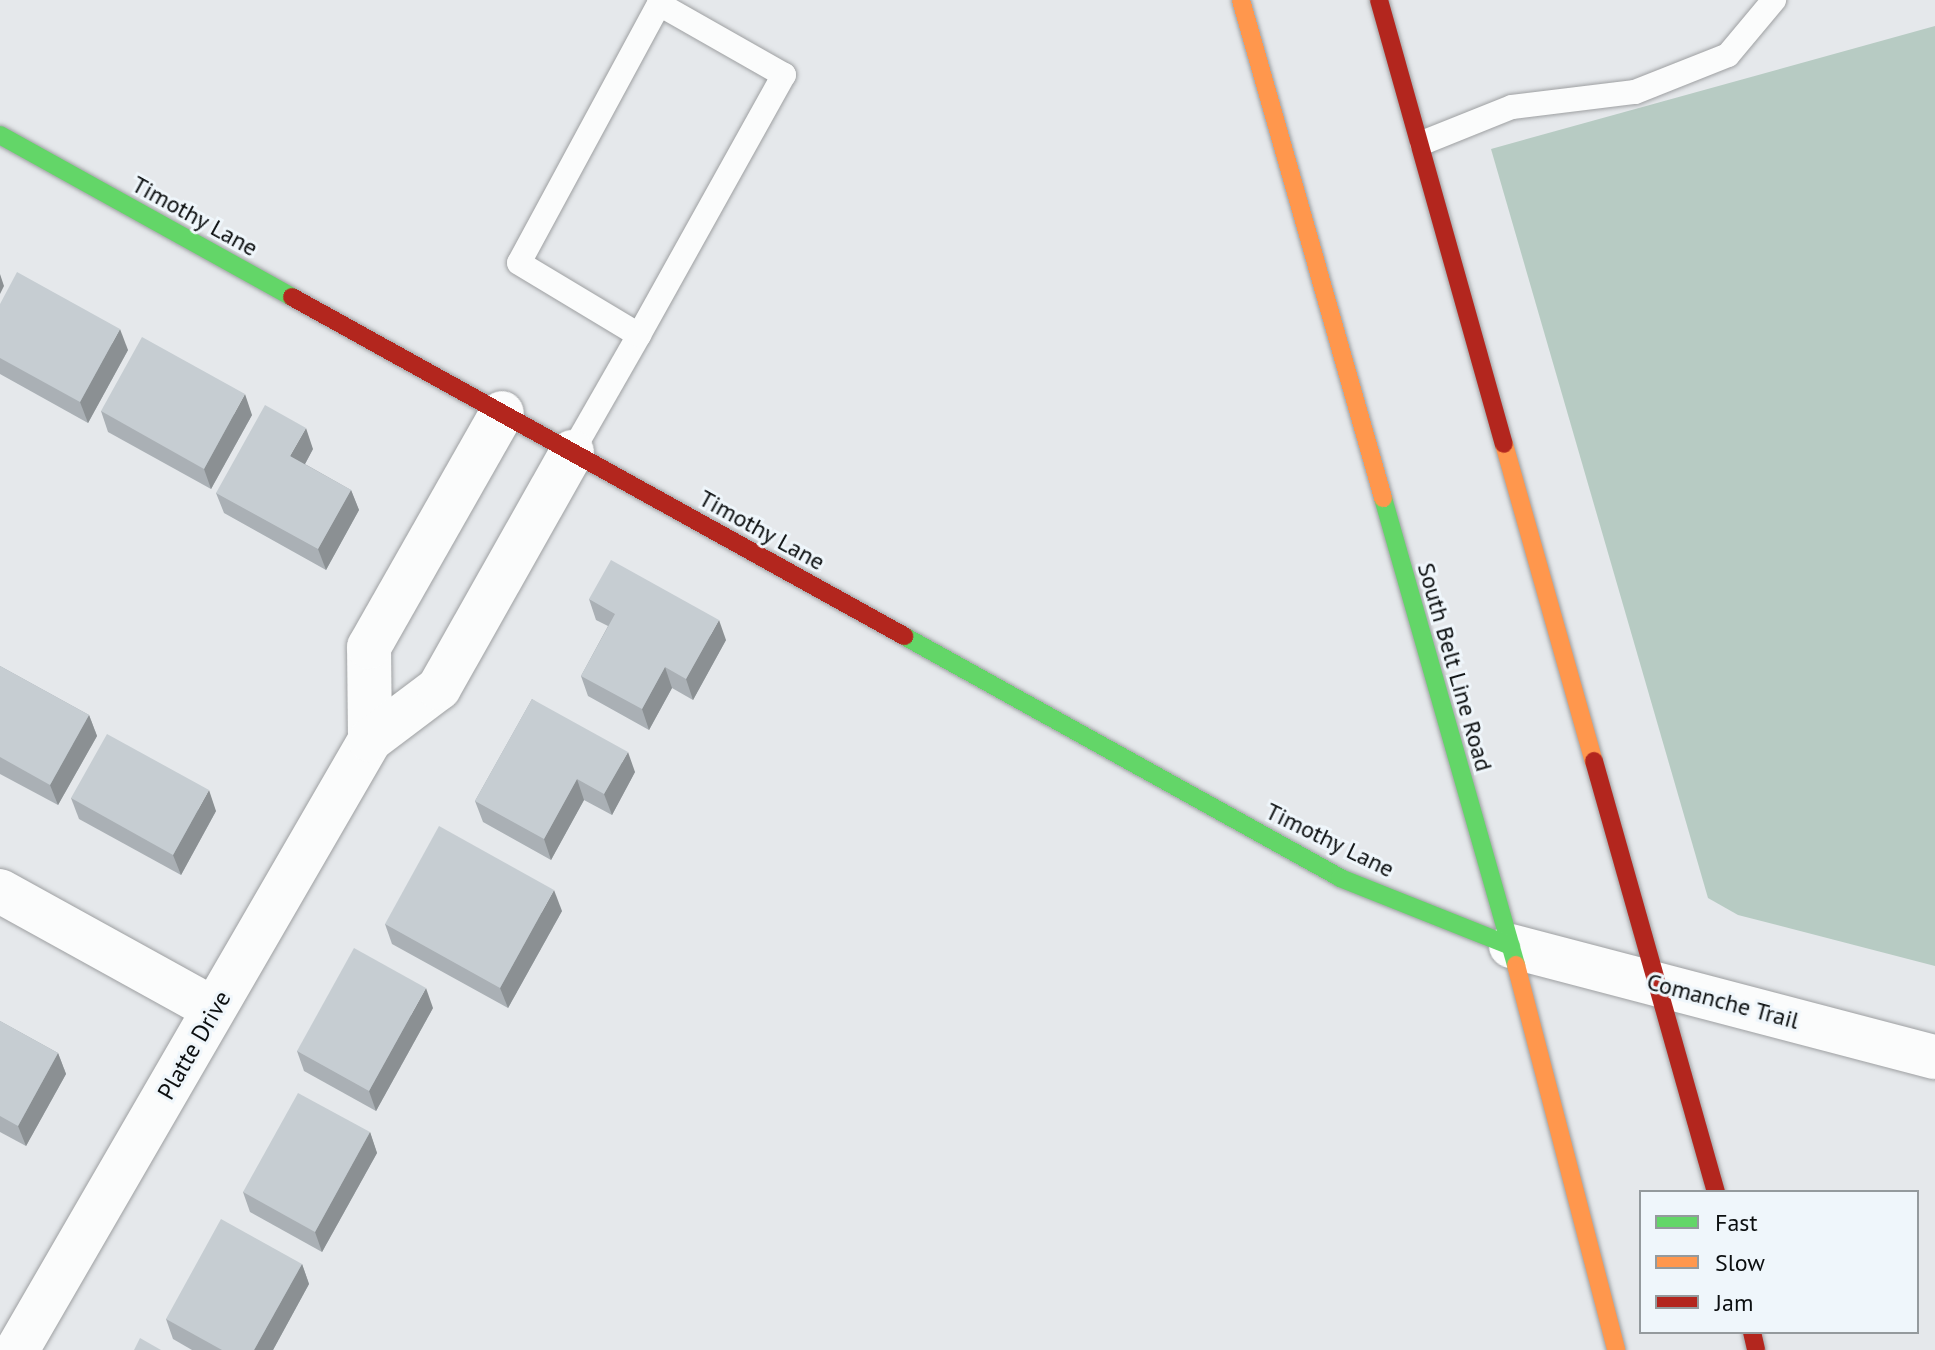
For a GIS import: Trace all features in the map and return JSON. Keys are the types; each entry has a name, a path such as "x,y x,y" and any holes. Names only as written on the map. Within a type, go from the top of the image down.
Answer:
{"main road":[{"name":"South Belt Line Road","path":"1241,0 1511,946 1616,1350"},
{"path":"1379,0 1663,986 1715,1190"},
{"name":"Timothy Lane","path":"0,135 1340,878 1511,946"}],"street":[{"path":"370,740 369,647 502,413"},
{"name":"Platte Drive","path":"17,1350 370,740 439,688 572,452"},
{"path":"0,891 214,1009"},
{"name":"Comanche Trail","path":"1511,946 1935,1057"}],"lane":[{"path":"1422,143 1512,107 1635,92 1728,55 1774,0"},
{"path":"572,452 639,335 784,75 659,4 519,263 639,335"}],"green space":[{"path":"1935,26 1935,966 1738,915 1708,898 1491,149"}],"building":[{"path":"17,272 120,329 80,402 0,358 0,304"},
{"path":"142,337 245,394 204,469 101,411"},
{"path":"265,405 306,428 290,456 351,490 318,549 216,493"},
{"path":"611,560 719,620 686,679 665,667 642,709 581,676 615,614 589,599"},
{"path":"0,666 89,715 50,785 0,757"},
{"path":"532,699 628,752 604,794 577,779 544,839 475,801"},
{"path":"107,734 209,790 173,855 71,798"},
{"path":"439,826 554,890 500,988 385,924"},
{"path":"354,948 426,988 369,1091 297,1051"},
{"path":"0,1021 58,1053 18,1126 0,1116"},
{"path":"298,1093 370,1132 315,1232 243,1192"},
{"path":"221,1219 302,1264 254,1350 222,1350 166,1319"},
{"path":"140,1338 161,1350 134,1350"}],"traffic: fast":[{"path":"0,135 292,297"},
{"path":"1383,498 1516,965"},
{"path":"904,636 1340,878 1511,946"}],"traffic: slow":[{"path":"1241,0 1383,498"},
{"path":"1504,444 1594,761"},
{"path":"1516,965 1616,1350"}],"traffic: jam":[{"path":"1379,0 1504,444"},
{"path":"292,297 904,636"},
{"path":"1594,761 1715,1190"},
{"path":"1752,1334 1756,1350"}]}
